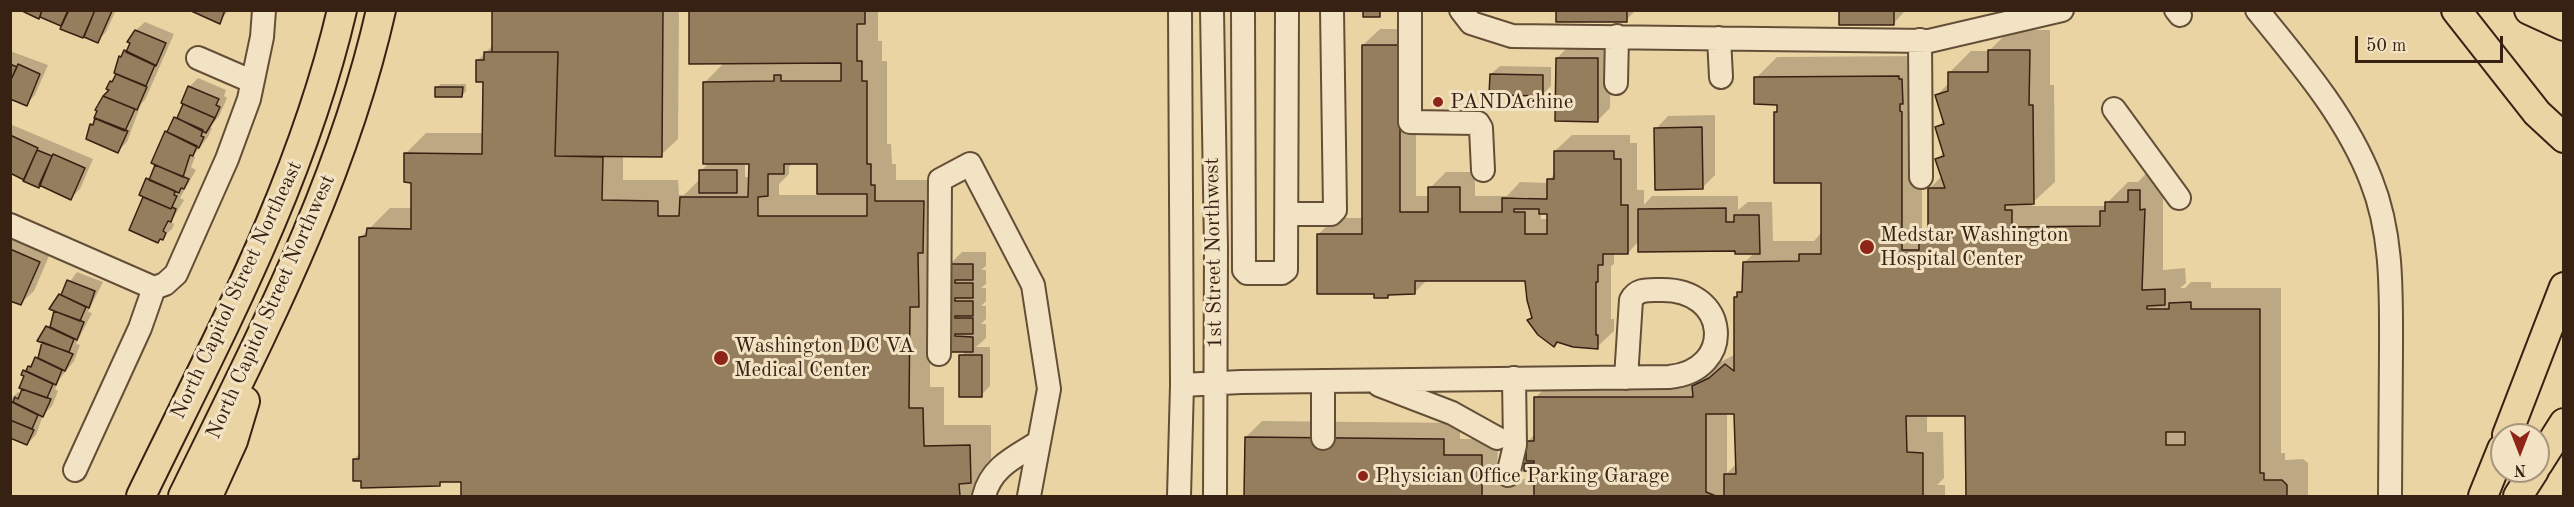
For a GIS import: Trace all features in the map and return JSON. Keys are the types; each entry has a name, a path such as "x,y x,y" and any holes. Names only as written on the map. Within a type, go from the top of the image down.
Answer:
{"main road":[{"name":"North Capitol Street Northeast","path":"141,496 249,273 285,192 313,116 342,10"},
{"name":"North Capitol Street Northwest","path":"183,496 300,253 336,164 362,82 381,10"},
{"path":"2456,10 2537,113 2564,154"},
{"path":"2529,10 2564,26"},
{"path":"2537,113 2564,138"},
{"path":"2512,423 2564,287"},
{"path":"208,496 233,441 267,323"},
{"path":"2550,445 2564,423"},
{"path":"2483,496 2490,479"},
{"path":"2518,496 2526,483"}],"street":[{"path":"75,470 140,328 154,288 172,279 227,159 249,99 262,37 264,10"},
{"name":"1st Street Northwest","path":"1179,496 1182,385 1180,10"},
{"name":"1st Street Northwest","path":"1212,10 1216,248 1215,496"},
{"path":"1243,10 1245,272 1282,273 1286,270 1287,10"},
{"path":"1287,214 1332,214 1335,210 1332,10"},
{"path":"1410,10 1410,122 1478,123 1481,128 1483,170"},
{"path":"1461,10 1471,23 1617,36 1929,41 2040,25 2062,10"},
{"path":"2257,10 2336,95 2340,120 2371,180 2386,229 2399,409 2383,485"},
{"path":"1616,83 1617,36"},
{"path":"1719,38 1721,77"},
{"path":"1920,40 1921,177"},
{"path":"198,58 251,81"},
{"path":"2114,109 2179,198"},
{"path":"939,354 940,180 970,164 1033,285 1049,389 1029,496"},
{"path":"10,225 154,288"},
{"path":"1182,385 1367,380 1626,378 1683,376 1706,361 1713,349 1714,322 1708,309 1699,299 1686,292 1671,289 1643,290 1634,294 1631,300 1626,378"},
{"path":"1508,475 1515,445 1514,378"},
{"path":"1367,380 1452,413 1497,438"},
{"path":"1323,381 1323,438"},
{"path":"984,496 987,482 998,470 1010,459 1039,442"}],"building":[{"path":"20,10 42,10 39,19"},
{"path":"42,10 68,10 61,26 40,17"},
{"path":"69,10 95,10 83,38 60,29"},
{"path":"95,10 112,11 98,43 84,37"},
{"path":"189,10 225,10 220,24"},
{"path":"492,10 663,10 662,157 555,156 558,52 492,52"},
{"path":"689,10 865,10 865,24 857,24 857,61 862,61 862,81 867,81 867,164 871,164 871,185 875,185 875,201 924,201 923,253 918,253 919,307 910,307 909,408 923,408 924,446 970,445 971,483 959,484 960,496 461,496 461,482 440,482 440,486 361,488 361,481 353,481 353,459 359,459 359,237 366,236 367,228 411,229 411,183 404,182 404,153 482,154 483,82 476,82 476,60 484,60 484,52 558,52 555,156 603,157 602,200 658,201 658,216 679,216 680,197 748,197 749,164 703,164 703,82 774,81 774,75 781,75 781,81 841,81 841,63 689,64","holes":["784,164 817,164 817,194 867,194 867,216 758,216 758,197 768,196 768,174 784,174"]},
{"path":"1363,10 1380,10 1380,17 1363,17"},
{"path":"1556,10 1627,10 1627,22 1556,22"},
{"path":"1839,10 1894,10 1894,25 1839,25"},
{"path":"135,30 166,43 156,66 126,52 130,43 127,42"},
{"path":"1362,45 1400,45 1400,212 1428,212 1428,187 1460,187 1460,212 1502,212 1502,198 1547,199 1547,179 1554,179 1554,151 1614,151 1614,159 1621,159 1621,205 1628,205 1628,254 1603,254 1603,265 1598,265 1596,335 1598,335 1598,349 1573,347 1557,342 1554,347 1538,335 1527,320 1532,318 1525,281 1415,281 1415,294 1388,295 1388,298 1374,298 1374,294 1317,294 1317,234 1362,234","holes":["1514,209 1539,209 1539,214 1547,214 1547,234 1525,234 1525,212 1514,212"]},
{"path":"124,50 155,65 146,86 114,73 119,56 121,57"},
{"path":"1988,50 2030,50 2029,105 2033,105 2034,204 2005,205 2005,210 2012,210 2012,227 2100,226 2100,211 2105,211 2105,202 2128,202 2128,190 2140,190 2140,210 2145,209 2142,290 2165,289 2165,305 2147,306 2147,309 2169,309 2169,303 2191,302 2191,309 2260,309 2260,473 2264,473 2264,480 2282,480 2287,485 2287,496 1966,496 1965,416 1906,416 1907,452 1923,453 1923,496 1724,496 1724,474 1736,474 1734,414 1706,414 1706,492 1716,496 1534,496 1534,471 1524,471 1524,463 1534,463 1534,461 1526,461 1526,441 1534,441 1534,397 1693,397 1692,386 1709,378 1725,364 1734,371 1734,297 1737,297 1737,292 1742,292 1743,262 1799,261 1799,254 1821,254 1821,183 1774,183 1774,112 1777,112 1777,105 1754,104 1754,77 1899,76 1899,79 1902,79 1903,104 1900,104 1900,111 1902,112 1902,250 1919,250 1919,238 1928,237 1928,188 1945,188 1935,159 1944,156 1935,127 1944,124 1935,95 1948,91 1948,72 1988,72","holes":["2166,432 2185,432 2185,445 2166,445"]},
{"path":"1556,58 1598,58 1598,122 1555,121"},
{"path":"10,64 17,67 10,82"},
{"path":"18,64 40,74 27,106 10,99 10,82"},
{"path":"116,74 147,87 137,110 103,96 109,90 106,89"},
{"path":"1490,74 1543,75 1543,96 1489,95"},
{"path":"188,86 219,99 216,105 220,107 215,118 181,103"},
{"path":"435,87 463,87 462,97 435,97"},
{"path":"103,96 135,109 125,131 94,118 97,111 95,110"},
{"path":"183,104 215,118 206,133 177,118"},
{"path":"174,117 203,130 201,136 204,137 199,148 167,132"},
{"path":"95,118 128,131 118,153 86,139 90,124 93,125"},
{"path":"1702,127 1703,189 1655,190 1654,128"},
{"path":"165,131 197,146 193,156 190,155 183,177 151,163"},
{"path":"10,135 38,148 24,180 10,173"},
{"path":"37,150 52,156 39,188 23,181"},
{"path":"53,154 85,168 71,200 39,185"},
{"path":"155,165 189,179 184,189 181,188 179,193 149,180"},
{"path":"699,170 737,170 737,193 699,193"},
{"path":"146,178 175,191 174,195 177,196 171,209 139,195"},
{"path":"143,197 176,209 171,222 168,221 163,231 166,233 163,240 160,239 158,243 129,230"},
{"path":"1726,208 1726,222 1734,222 1734,215 1759,215 1760,254 1735,254 1735,251 1638,252 1638,209"},
{"path":"10,249 40,262 21,305 10,301"},
{"path":"948,264 973,264 973,280 955,280 955,283 973,283 973,298 955,298 955,301 973,301 973,316 955,316 955,318 973,318 973,334 955,334 955,336 973,337 973,352 948,352"},
{"path":"67,280 95,291 89,308 61,295"},
{"path":"59,294 86,307 80,321 49,309"},
{"path":"54,311 84,322 77,340 50,327"},
{"path":"46,326 74,339 69,352 37,341"},
{"path":"42,342 73,354 65,371 38,358"},
{"path":"959,355 982,355 982,397 959,397"},
{"path":"35,357 62,370 56,385 26,371 28,366 31,367"},
{"path":"23,370 53,384 47,398 19,388 24,376 21,375"},
{"path":"22,389 51,399 43,417 13,402 15,397 18,399"},
{"path":"10,401 38,415 32,429 10,420"},
{"path":"10,420 34,430 27,445 10,438"},
{"name":"Physician Office Parking Garage","path":"1245,437 1444,439 1444,455 1482,455 1482,496 1244,496"}],"place":[{"name":"PANDAchine","path":"1438,102"},
{"name":"Medstar Washington Hospital Center","path":"1867,247"},
{"name":"Washington DC VA Medical Center","path":"721,358"},
{"name":"Physician Office Parking Garage","path":"1363,476"}]}
